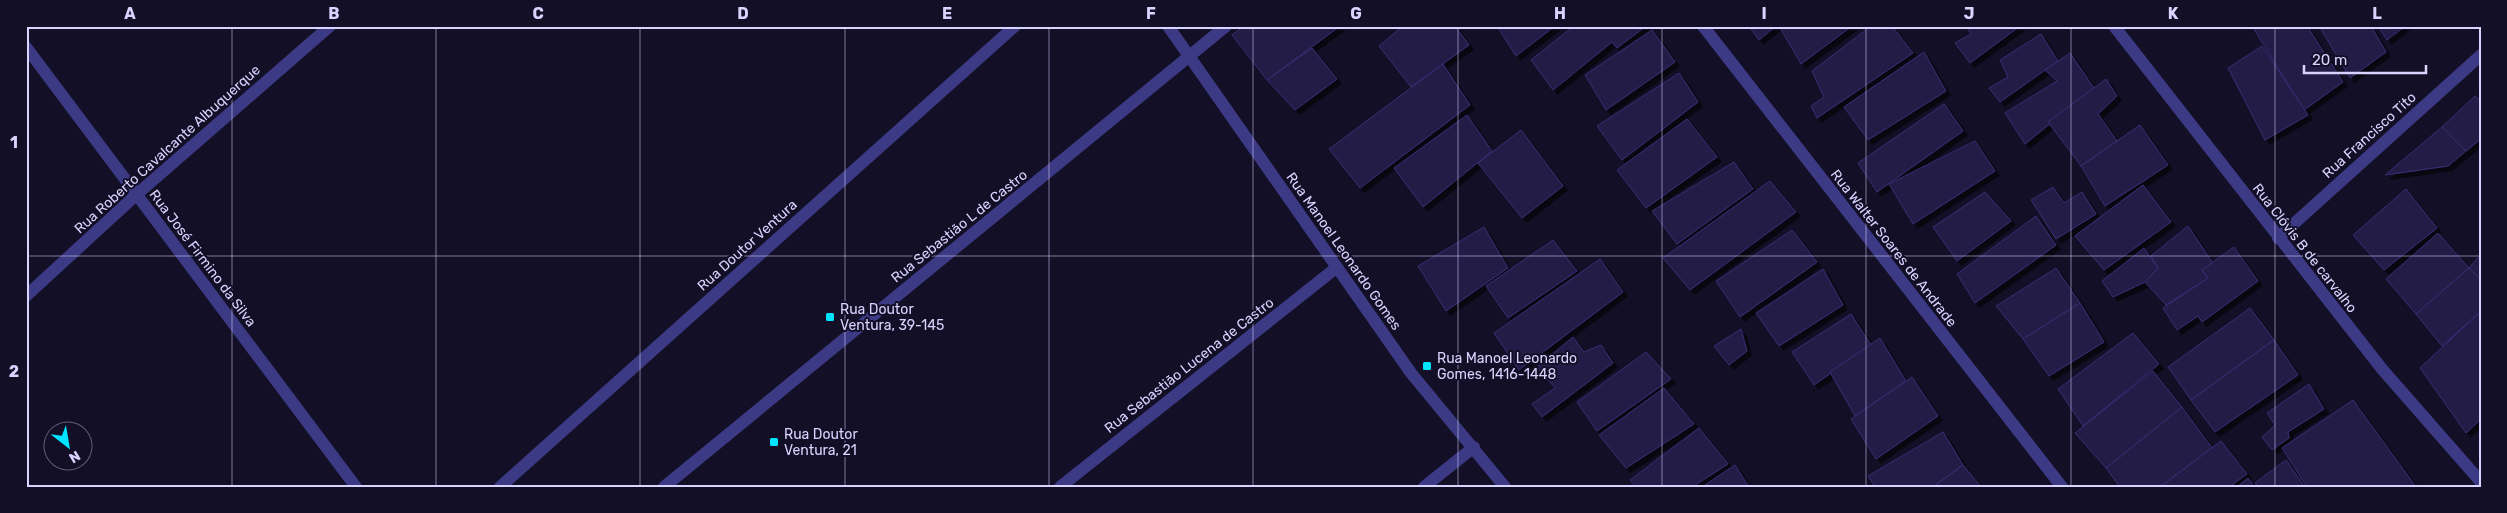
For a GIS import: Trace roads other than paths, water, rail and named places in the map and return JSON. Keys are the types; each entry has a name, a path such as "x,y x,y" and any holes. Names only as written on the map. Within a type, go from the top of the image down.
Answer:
{"street":[{"name":"Rua Roberto Cavalcante Albuquerque","path":"26,296 136,194 330,26"},
{"name":"Rua Doutor Ventura","path":"500,487 1015,26"},
{"name":"Rua Manoel Leonardo Gomes","path":"1168,26 1191,56 1336,268 1411,373 1474,447 1505,487"},
{"name":"Rua Sebastião L de Castro","path":"664,487 1226,26"},
{"name":"Rua Walter Soares de Andrade","path":"1703,26 2062,487"},
{"name":"Rua Clóvis B de carvalho","path":"2114,26 2382,369 2478,482"},
{"name":"Rua José Firmino da Silva","path":"26,47 356,487"},
{"name":"Rua Francisco Tito","path":"2278,238 2481,55"},
{"name":"Rua Sebastião Lucena de Castro","path":"1060,487 1336,268"},
{"path":"1424,487 1474,447"}],"place":[{"name":"Rua Doutor Ventura, 39-145","path":"830,317"},
{"name":"Rua Manoel Leonardo Gomes, 1416-1448","path":"1427,366"},
{"name":"Rua Doutor Ventura, 21","path":"774,442"}]}
